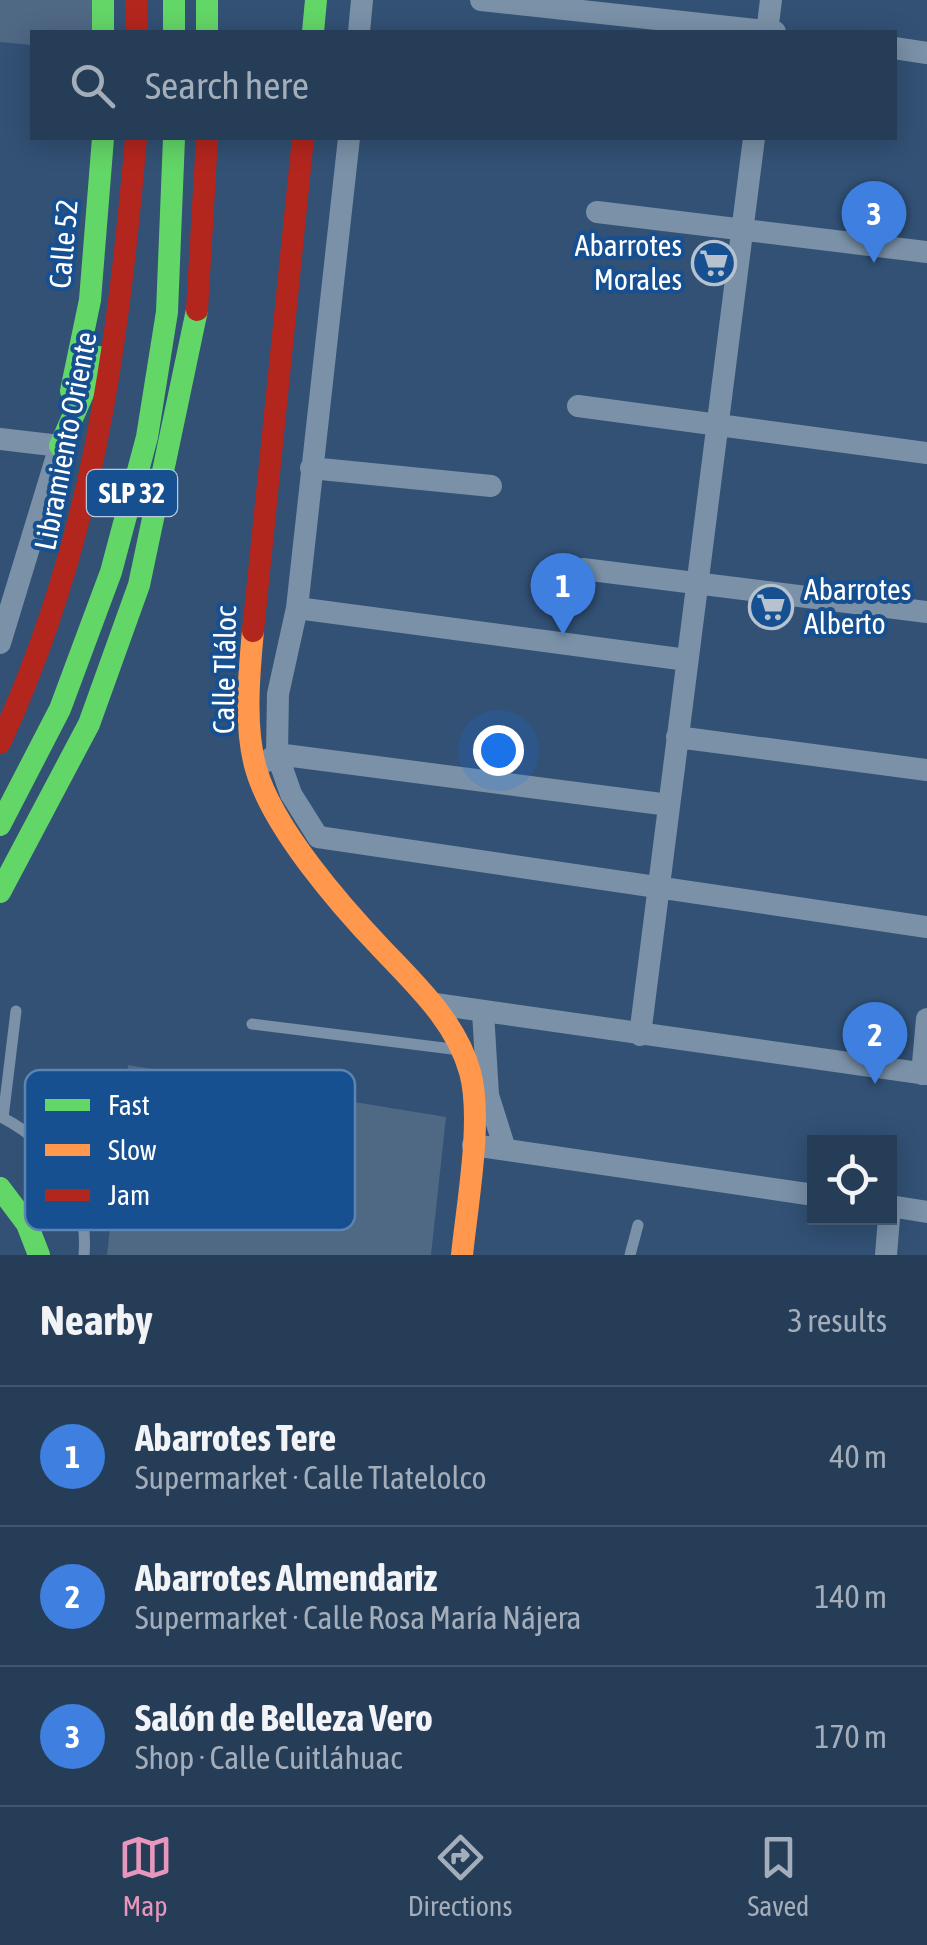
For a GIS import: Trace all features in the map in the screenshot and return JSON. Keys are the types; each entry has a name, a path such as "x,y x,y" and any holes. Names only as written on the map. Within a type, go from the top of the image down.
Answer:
{"main road":[{"path":"103,0 104,30"},
{"path":"136,0 137,30"},
{"path":"174,0 174,30"},
{"path":"206,0 207,30"},
{"path":"312,30 316,0"},
{"path":"60,446 122,306 105,140"},
{"name":"Calle 52","path":"60,446 90,300 105,140"},
{"name":"Libramiento Oriente","path":"0,743 24,695 74,561 103,432 122,306 136,140"},
{"name":"SLP 32","path":"0,825 60,709 110,572 147,438 166,312 174,140"},
{"path":"166,312 205,140"},
{"path":"0,892 89,724 139,586 197,314 205,140"},
{"name":"Calle Tláloc","path":"303,140 250,653 256,769 278,816 355,920 434,1004 461,1050 471,1076 473,1145 462,1255"},
{"path":"0,1188 25,1221"},
{"path":"29,1230 38,1255"}],"street":[{"path":"359,30 362,0"},
{"path":"481,0 749,30"},
{"path":"767,30 771,0"},
{"path":"897,48 927,52"},
{"name":"Calle Tláloc","path":"349,140 297,608 278,694 277,754 291,794 318,837 364,848 658,889"},
{"path":"640,1035 754,140"},
{"path":"299,180 344,184"},
{"path":"596,212 927,252"},
{"path":"281,351 324,355"},
{"path":"578,406 927,453"},
{"path":"0,439 60,446"},
{"name":"Calle 52","path":"0,643 60,446"},
{"path":"312,468 491,486"},
{"path":"583,569 927,612"},
{"path":"297,608 687,660"},
{"path":"677,738 927,770"},
{"path":"256,769 277,754 668,805"},
{"path":"658,889 927,927"},
{"path":"434,1004 924,1074 927,1019"},
{"path":"483,1012 488,1095 505,1149"},
{"path":"473,1145 807,1194"},
{"path":"897,1207 927,1212"},
{"path":"886,1255 888,1225"}],"lane":[{"path":"16,1011 3,1118 25,1129"},
{"path":"252,1024 461,1050"},
{"path":"630,1255 638,1225"},
{"path":"84,1255 86,1230"}],"building":[{"path":"0,0 92,0 93,30 30,30 30,45 0,42"},
{"path":"128,1065 159,1070 127,1070"},
{"path":"355,1102 446,1117 431,1255 107,1255 110,1230 355,1230"}],"traffic: fast":[{"path":"103,0 103,30"},
{"path":"174,0 174,30"},
{"path":"207,0 207,30"},
{"path":"313,30 316,0"},
{"path":"71,391 90,300 103,140"},
{"path":"0,825 60,709 111,572 147,437 167,312 174,140"},
{"path":"0,892 89,724 139,585 197,310"},
{"path":"60,446 99,357"},
{"path":"0,1188 25,1221"},
{"path":"29,1230 39,1255"}],"traffic: slow":[{"path":"253,631 250,736 265,792 292,840 328,888 422,991 464,1054 474,1091 475,1113 462,1255"}],"traffic: jam":[{"path":"136,0 137,30"},
{"path":"0,743 57,595 95,447 120,296 136,140"},
{"path":"197,310 207,140"},
{"path":"253,631 303,140"}],"place":[{"name":"Abarrotes Morales","path":"714,263"},
{"name":"Salón de Belleza Vero","path":"874,263"},
{"name":"Abarrotes Alberto","path":"771,607"},
{"name":"Abarrotes Tere","path":"563,635"},
{"name":"Abarrotes Almendariz","path":"875,1084"}]}
